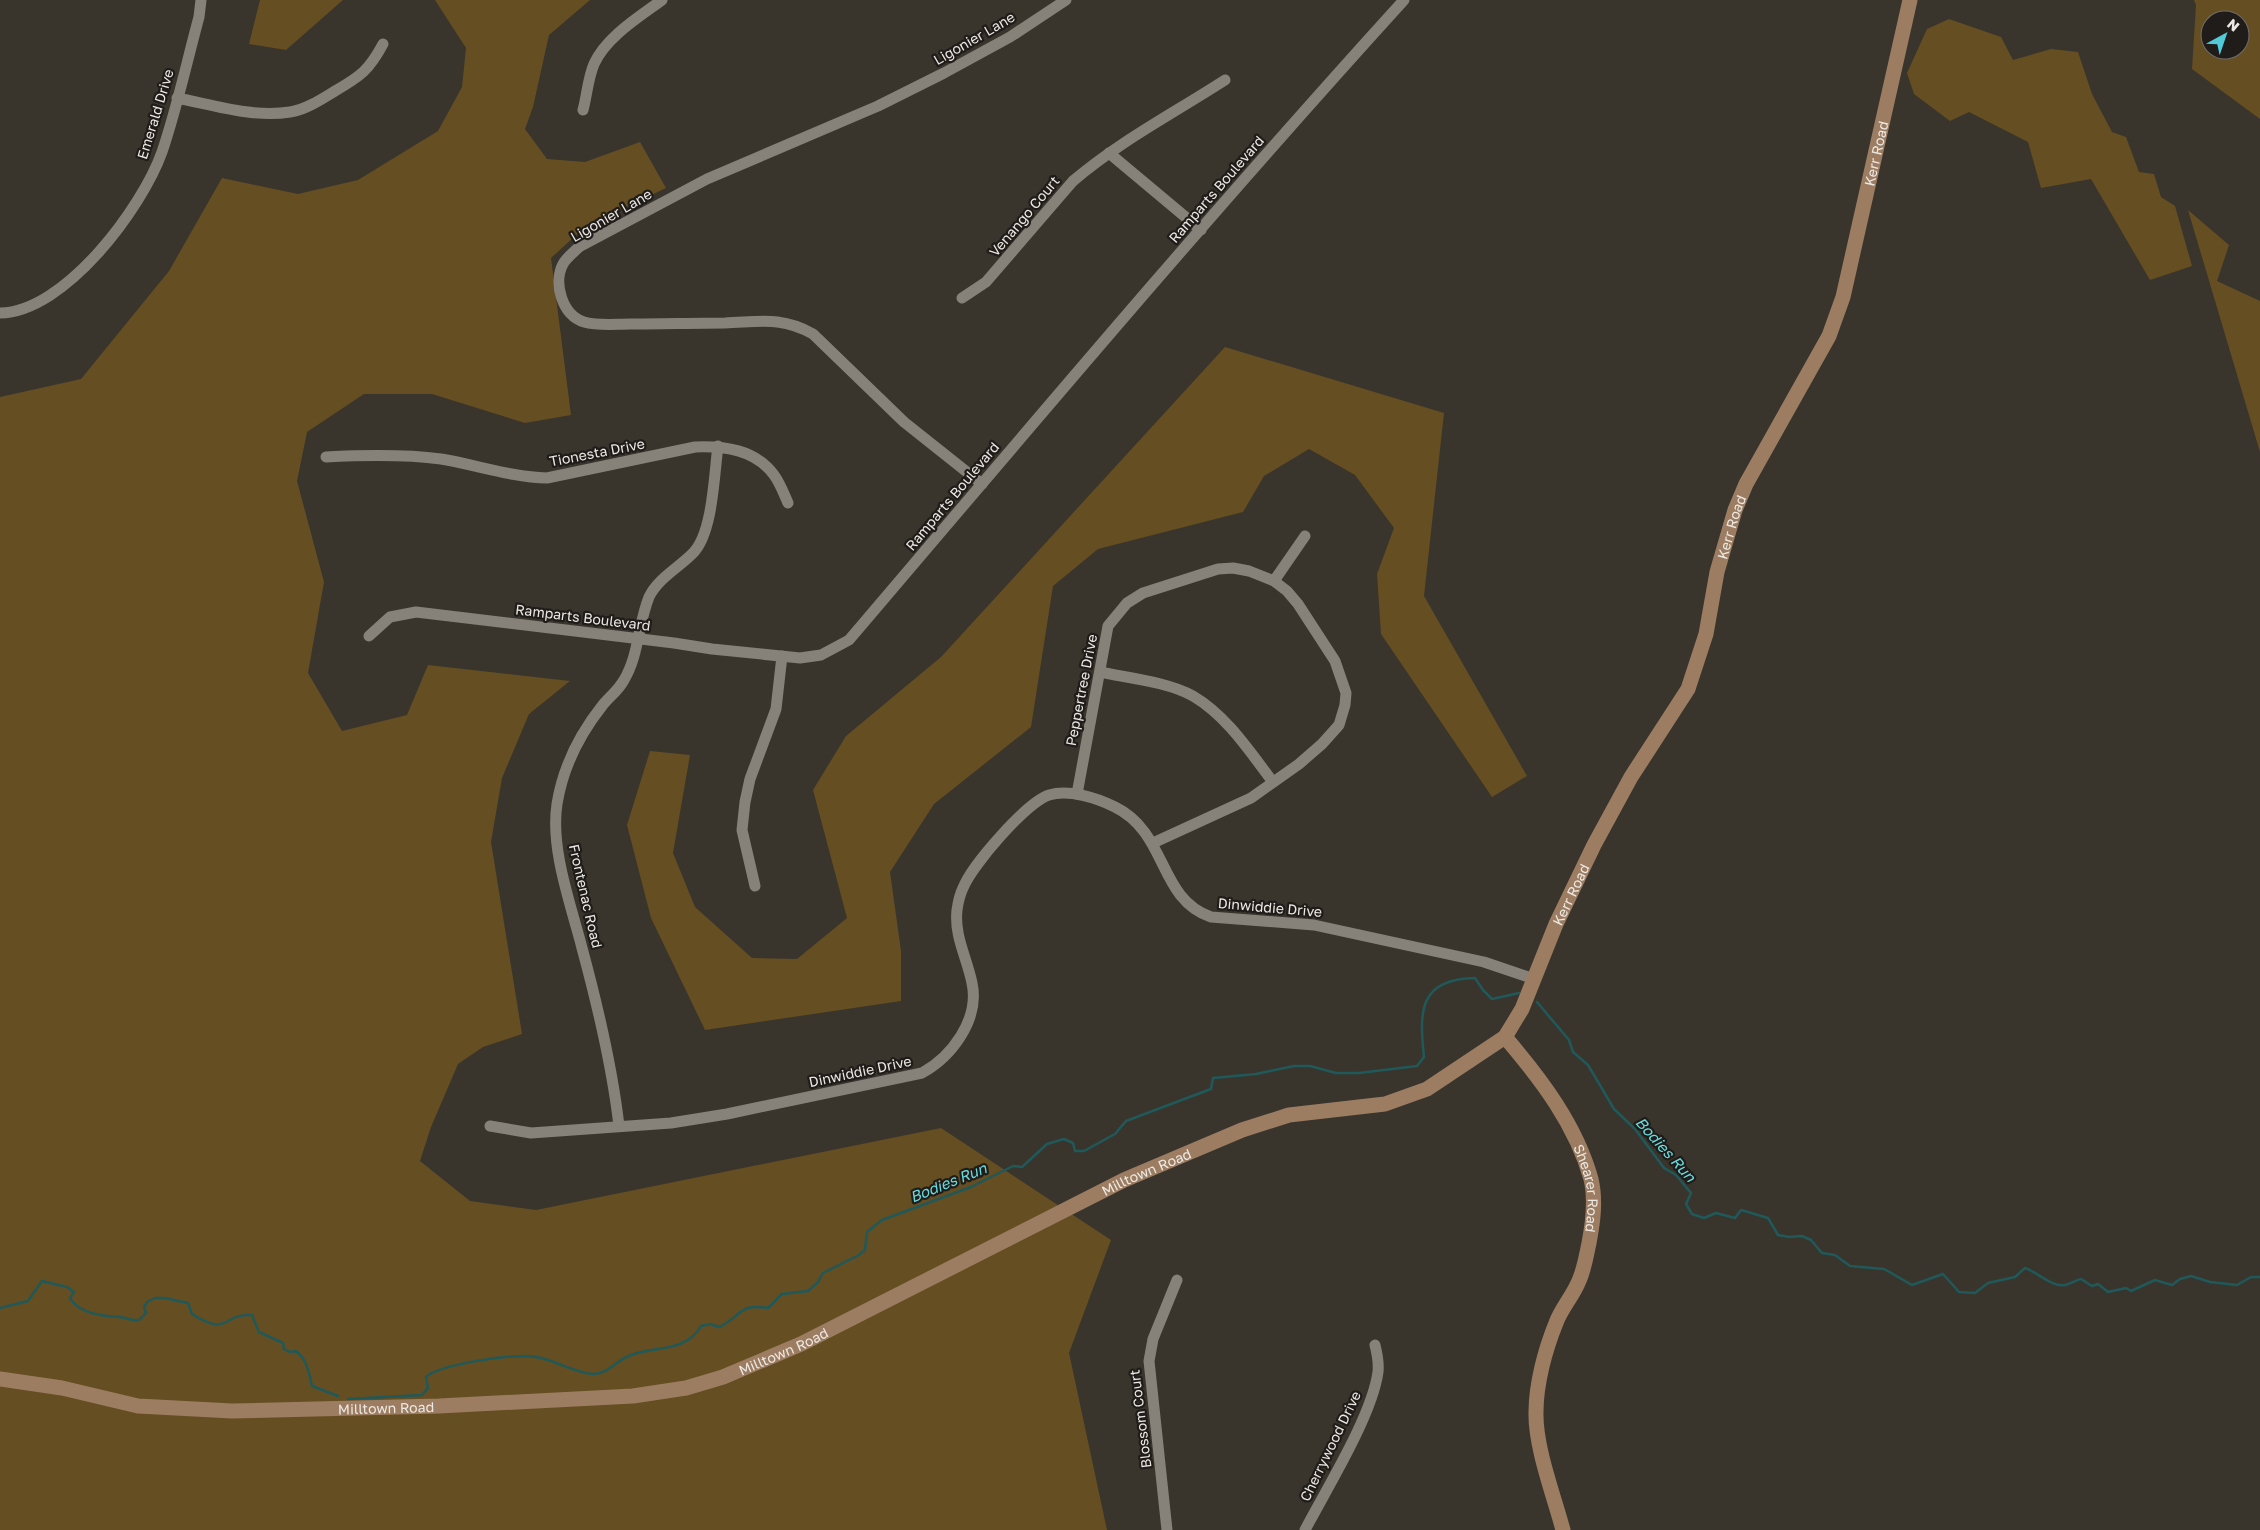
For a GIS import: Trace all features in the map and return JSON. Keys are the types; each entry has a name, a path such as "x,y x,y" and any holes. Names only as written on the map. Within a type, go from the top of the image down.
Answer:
{"street":[{"name":"Emerald Drive","path":"0,314 36,305 43,301 63,287 111,239 146,184 162,153 199,16 201,0"},
{"path":"583,110 593,66 600,52 639,16 662,0"},
{"name":"Ligonier Lane","path":"982,484 904,422 814,334 798,325 766,320 647,324 583,321 572,314 564,303 559,292 560,276 563,264 578,247 706,179 878,106 944,73 1010,37 1066,0"},
{"name":"Ramparts Boulevard","path":"370,636 390,617 416,612 800,658 821,655 849,640 1350,57 1404,0"},
{"name":"Kerr Road","path":"1505,1038 1522,1009 1556,924 1594,845 1631,777 1688,689 1702,650 1717,572 1746,484 1829,336 1843,297 1910,0"},
{"path":"177,98 260,113 292,112 350,83 371,67 383,44"},
{"name":"Venango Court","path":"962,298 986,282 1073,181 1151,124 1225,80"},
{"path":"1110,153 1201,230"},
{"name":"Tionesta Drive","path":"326,457 391,454 441,460 526,477 548,478 695,447 718,446 742,451 752,456 774,474 788,503"},
{"name":"Frontenac Road","path":"619,1126 615,1090 601,1019 564,877 557,837 557,806 564,772 574,746 603,704 617,691 625,679 639,640 649,597 656,587 694,551 703,539 707,525 718,446"},
{"path":"1274,581 1305,536"},
{"name":"Peppertree Drive","path":"1077,794 1108,626 1127,603 1143,594 1218,569 1249,570 1274,581 1287,591 1298,604 1335,661 1346,693 1345,705 1338,725 1322,744 1251,798 1154,843"},
{"path":"755,886 742,830 745,802 750,779 776,709 782,656"},
{"path":"1100,672 1168,687 1191,695 1219,716 1274,782"},
{"name":"Dinwiddie Drive","path":"490,1126 531,1133 671,1123 727,1114 922,1073 940,1063 965,1030 971,1010 973,985 957,933 957,910 963,888 973,870 1020,814 1036,801 1063,792 1077,794 1115,807 1138,824 1154,843 1181,898 1199,913 1211,917 1314,925 1475,960 1534,979"},
{"name":"Milltown Road","path":"0,1379 62,1388 138,1406 232,1411 439,1406 633,1396 686,1388 723,1377 801,1344 1124,1180 1242,1130 1289,1115 1385,1104 1427,1089 1505,1038"},
{"name":"Shearer Road","path":"1505,1038 1554,1098 1582,1154 1591,1180 1593,1223 1585,1263 1578,1283 1556,1322 1539,1384 1536,1413 1538,1438 1563,1530"},
{"name":"Blossom Court","path":"1167,1530 1148,1360 1152,1339 1177,1280"},
{"name":"Cherrywood Drive","path":"1305,1530 1368,1406 1379,1368 1375,1345"}],"shaded area":[{"path":"260,0 343,0 286,50 249,44"},
{"path":"435,0 590,0 549,35 533,107 525,129 547,159 585,162 640,142 666,188 586,226 551,258 571,415 525,423 432,394 364,394 307,432 297,481 324,582 308,673 342,731 407,715 428,665 570,681 529,714 502,778 491,842 522,1034 483,1047 458,1064 431,1127 420,1161 470,1201 536,1210 941,1128 1111,1240 1069,1353 1107,1530 0,1530 0,397 81,379 169,271 222,178 298,194 358,180 438,131 462,87 466,48"},
{"path":"2194,0 2260,0 2260,119 2192,69 2196,5"},
{"path":"1949,19 2001,37 2013,60 2051,49 2078,52 2092,94 2112,132 2126,137 2139,172 2154,174 2161,197 2175,206 2192,266 2150,280 2091,179 2041,188 2028,142 1969,112 1950,121 1914,94 1907,73 1927,29"},
{"path":"2188,210 2229,245 2217,281 2260,301 2260,452"},
{"path":"1225,347 1444,413 1424,596 1527,776 1492,797 1381,634 1377,574 1394,528 1355,475 1309,449 1264,476 1243,512 1098,549 1053,586 1031,727 934,804 890,872 901,951 901,1001 705,1030 651,918 627,825 650,751 690,755 673,853 695,907 752,958 797,959 847,918 813,790 846,736 941,657"}],"waterway":[{"name":"Bodies Run","path":"348,1399 422,1395 428,1388 426,1377 434,1372 462,1364 496,1358 536,1357 587,1373 604,1372 631,1355 670,1347 688,1340 701,1326 710,1324 719,1327 745,1309 751,1307 768,1308 782,1294 808,1291 818,1282 823,1273 859,1255 865,1250 867,1232 882,1220 971,1187 1013,1166 1022,1167 1047,1144 1064,1139 1073,1143 1075,1151 1084,1151 1115,1134 1126,1121 1211,1089 1213,1078 1256,1074 1294,1066 1310,1066 1336,1073 1359,1073 1417,1066 1424,1057 1422,1040 1423,1012 1433,991 1443,984 1475,978 1492,999 1519,993"},
{"name":"Bodies Run","path":"1537,1002 1569,1040 1573,1052 1588,1065 1614,1109 1635,1129 1664,1168 1676,1175 1691,1193 1686,1204 1692,1214 1704,1218 1716,1213 1735,1218 1741,1210 1768,1218 1778,1235 1789,1237 1802,1236 1811,1240 1822,1253 1835,1255 1850,1266 1884,1269 1912,1285 1943,1274 1959,1292 1975,1293 1988,1283 2015,1277 2025,1268 2055,1284 2065,1285 2081,1279 2092,1286 2098,1284 2108,1292 2126,1288 2131,1291 2155,1280 2172,1285 2180,1279 2191,1276 2210,1282 2237,1285 2251,1277 2260,1277"},
{"name":"Bodies Run","path":"0,1308 28,1301 42,1281 67,1287 74,1292 70,1298 79,1308 99,1315 139,1320 146,1313 144,1307 147,1302 155,1298 188,1303 192,1314 213,1324 225,1323 242,1315 252,1315 259,1332 283,1343 284,1349 290,1352 296,1351 303,1358 312,1386 338,1396"}]}
